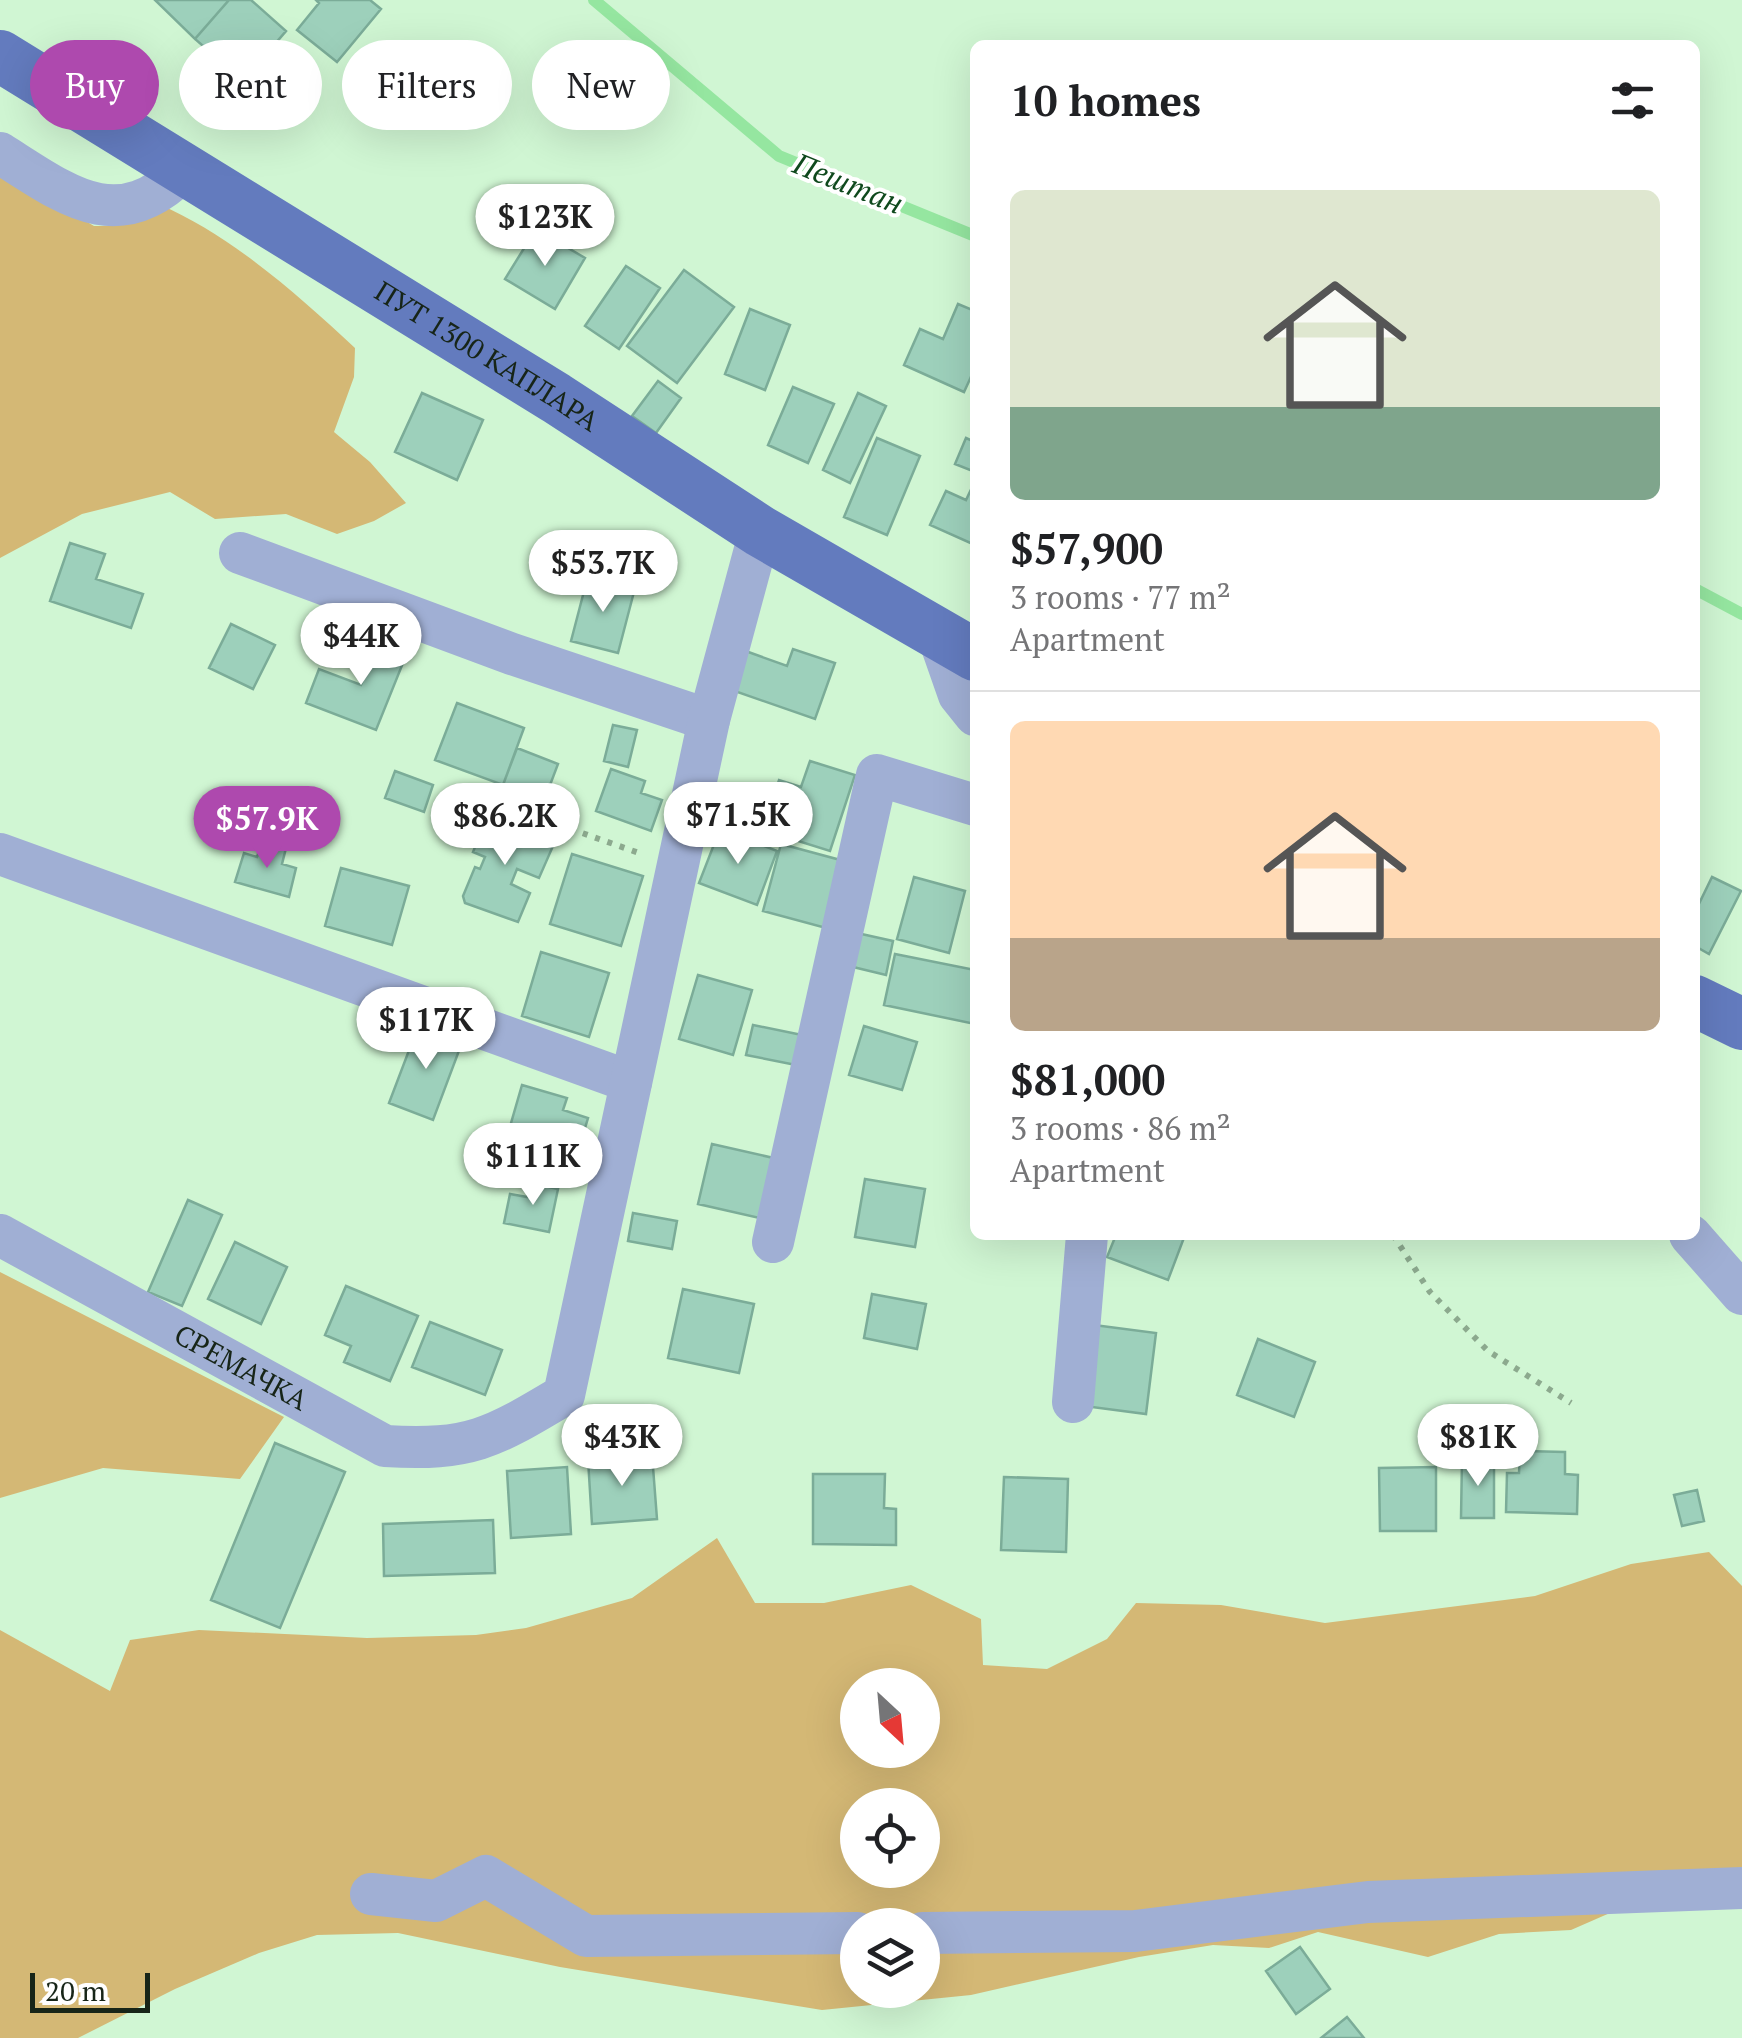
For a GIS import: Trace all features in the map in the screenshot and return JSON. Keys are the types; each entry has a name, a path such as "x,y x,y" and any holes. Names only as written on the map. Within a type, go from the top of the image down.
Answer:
{"main road":[{"name":"ПУТ 1300 КАПЛАРА","path":"0,56 182,172 494,360 760,531 957,645"},
{"path":"1700,1004 1742,1024"}],"street":[{"path":"0,153 58,189 100,206 129,206 165,189 182,172"},
{"name":"СРЕМАЧКА","path":"0,1234 385,1446 444,1449 494,1438 564,1395 710,720 760,531"},
{"path":"240,553 512,654 710,720"},
{"path":"957,645 959,696 970,710"},
{"path":"773,1242 877,775 970,803"},
{"path":"0,854 632,1082"},
{"path":"1073,1402 1088,1240"},
{"path":"1694,1240 1742,1294"},
{"path":"372,1894 436,1901 486,1876 586,1936 840,1933"},
{"path":"940,1932 1135,1930 1368,1902 1742,1888"}],"path":[{"path":"434,817 494,802 678,866"},
{"path":"1396,1240 1430,1292 1488,1351 1571,1403"}],"shaded area":[{"path":"0,170 94,226 115,226 159,204 213,233 287,287 355,348 354,377 334,432 370,462 406,503 374,521 337,534 286,514 215,519 170,492 82,514 0,558"},
{"path":"0,1272 284,1417 240,1479 103,1468 0,1498"},
{"path":"717,1538 755,1603 824,1603 911,1585 981,1619 983,1665 1047,1669 1107,1639 1136,1603 1221,1605 1325,1623 1535,1596 1631,1564 1709,1552 1742,1586 1742,1904 1635,1902 1571,1930 1499,1934 1428,1957 1318,1932 1269,1948 1213,1945 940,1998 940,1908 840,1908 842,2008 822,2010 560,1967 398,1933 317,1935 259,1953 175,1989 78,2038 0,2038 0,1630 110,1691 130,1640 199,1630 367,1638 476,1635 526,1628 632,1598"}],"building":[{"path":"155,0 229,0 195,39"},
{"path":"229,0 251,0 286,31 278,40 195,39"},
{"path":"316,0 370,0 381,9 355,40 342,40 342,56 337,62 322,50 322,40 310,40 297,30 319,3"},
{"path":"536,229 585,258 555,309 505,279"},
{"path":"626,266 660,288 619,349 585,326"},
{"path":"684,270 734,307 677,383 627,346"},
{"path":"958,304 970,309 970,379 964,392 904,365 920,329 943,339"},
{"path":"750,309 790,325 765,390 725,374"},
{"path":"658,381 681,398 656,433 632,416"},
{"path":"793,387 834,404 808,463 768,445"},
{"path":"422,393 483,420 457,480 395,452"},
{"path":"858,393 886,406 850,483 823,470"},
{"path":"877,438 920,456 887,535 844,517"},
{"path":"966,438 970,440 970,470 955,464"},
{"path":"946,491 966,500 970,492 970,543 930,525"},
{"path":"70,543 105,554 96,579 143,594 131,628 50,601"},
{"path":"588,576 635,588 618,653 571,641"},
{"path":"231,624 275,645 253,689 209,668"},
{"path":"381,637 409,648 376,730 306,703 319,669 361,685"},
{"path":"740,649 787,666 793,649 835,663 815,719 726,688"},
{"path":"457,703 524,728 503,785 435,760"},
{"path":"613,725 637,730 628,767 604,761"},
{"path":"517,748 558,764 544,801 503,785"},
{"path":"810,761 855,775 830,851 763,830 779,780 801,787"},
{"path":"611,769 645,781 641,793 662,800 651,831 596,811"},
{"path":"395,771 433,785 424,812 385,798"},
{"path":"503,816 534,829 531,837 553,846 539,878 517,869 511,884 530,893 518,922 465,903 463,896 475,867 480,869 485,857 473,852 486,820 499,825"},
{"path":"720,829 777,851 757,905 699,883"},
{"path":"262,841 286,848 282,864 296,868 289,897 235,882 244,853 257,857"},
{"path":"781,844 844,861 826,928 763,911"},
{"path":"572,854 643,876 621,946 550,924"},
{"path":"341,868 409,886 392,945 325,926"},
{"path":"914,877 965,891 949,953 897,939"},
{"path":"1712,877 1741,891 1709,954 1700,949 1700,902"},
{"path":"857,933 893,941 886,975 849,966"},
{"path":"541,952 609,973 589,1037 522,1016"},
{"path":"895,954 970,969 970,1023 884,1005"},
{"path":"698,975 752,990 733,1055 679,1039"},
{"path":"419,1024 463,1040 433,1120 389,1103"},
{"path":"753,1025 802,1035 796,1065 746,1055"},
{"path":"864,1026 917,1042 902,1090 849,1075"},
{"path":"522,1085 567,1098 563,1110 588,1118 574,1165 505,1144"},
{"path":"712,1144 778,1159 764,1219 698,1204"},
{"path":"865,1179 925,1189 915,1247 855,1237"},
{"path":"530,1183 558,1189 549,1232 504,1223 510,1194 527,1197"},
{"path":"188,1200 222,1215 182,1306 148,1292"},
{"path":"633,1213 677,1221 672,1249 628,1241"},
{"path":"1114,1240 1183,1240 1168,1280 1107,1257"},
{"path":"235,1242 287,1267 261,1324 208,1299"},
{"path":"346,1286 418,1316 390,1381 344,1362 351,1346 325,1335"},
{"path":"683,1289 754,1304 739,1373 668,1358"},
{"path":"872,1294 926,1304 917,1349 864,1338"},
{"path":"430,1322 502,1350 485,1395 412,1367"},
{"path":"1094,1325 1156,1333 1146,1414 1084,1406"},
{"path":"1258,1339 1315,1362 1294,1417 1237,1395"},
{"path":"275,1443 345,1472 280,1628 211,1600"},
{"path":"1520,1451 1565,1452 1565,1474 1578,1475 1577,1514 1506,1512 1507,1473 1519,1473"},
{"path":"652,1454 657,1519 592,1524 588,1459"},
{"path":"1462,1459 1494,1459 1494,1518 1461,1518"},
{"path":"567,1467 571,1534 511,1538 507,1471"},
{"path":"1436,1467 1436,1531 1380,1531 1379,1468"},
{"path":"813,1474 885,1474 884,1508 896,1509 896,1545 813,1544"},
{"path":"1004,1477 1068,1479 1066,1552 1001,1550"},
{"path":"1697,1490 1704,1521 1682,1526 1674,1495"},
{"path":"493,1520 495,1573 384,1576 383,1524"},
{"path":"1300,1947 1330,1989 1296,2014 1266,1971"},
{"path":"1347,2017 1364,2038 1321,2038"}],"waterway":[{"name":"Пештан","path":"594,0 779,156 970,234"},
{"name":"Пештан","path":"1700,592 1742,614"}]}
